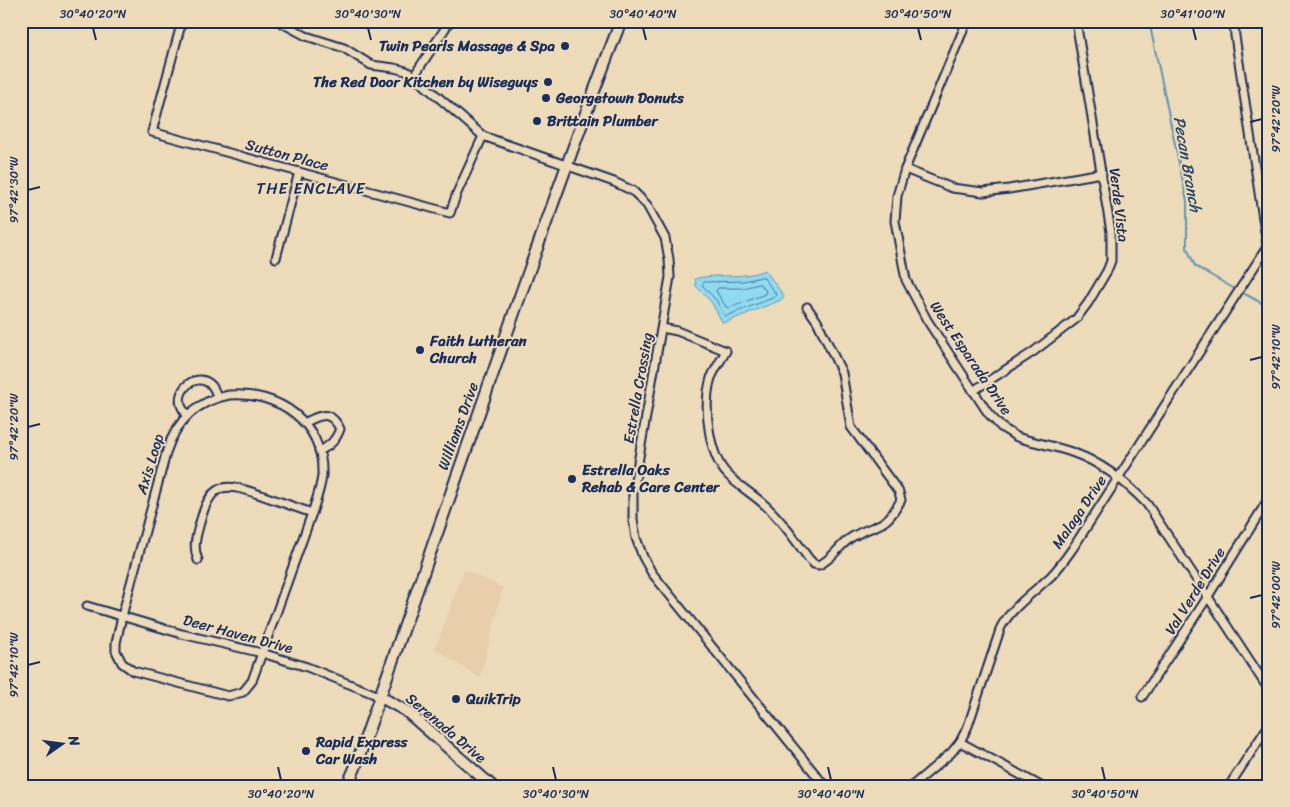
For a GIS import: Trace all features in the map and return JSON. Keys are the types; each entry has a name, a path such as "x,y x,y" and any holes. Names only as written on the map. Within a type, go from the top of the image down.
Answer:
{"main road":[{"name":"Williams Drive","path":"347,786 355,768 597,81 621,21"},
{"name":"Serenada Drive","path":"379,696 406,711 492,786"}],"street":[{"name":"Sutton Place","path":"182,21 152,132 450,213 482,136"},
{"path":"278,21 306,36 344,48 371,65 406,71 482,136"},
{"path":"414,76 450,21"},
{"name":"West Esparada Drive","path":"967,21 905,169 896,196 895,221 906,280 927,320 995,422 1009,433 1022,439 1083,457 1101,466 1141,498 1157,517 1269,690"},
{"name":"Verde Vista","path":"973,391 1033,352 1068,326 1082,311 1102,282 1111,262 1111,243 1102,174 1076,21"},
{"path":"1234,21 1269,258"},
{"name":"Estrella Crossing","path":"482,136 614,182 633,191 648,205 655,217 665,238 670,277 633,492 633,519 636,538 643,557 658,581 825,786"},
{"path":"905,169 952,188 983,192 1008,190 1102,174"},
{"path":"276,258 299,172"},
{"name":"Malaga Drive","path":"912,786 951,753 960,742 968,726 1001,628 1008,615 1056,570 1084,531 1268,245"},
{"path":"662,328 677,331 726,351 712,377 708,390 708,413 714,450 722,468 744,489 770,509 809,559 814,564 819,565 834,555 840,546 852,537 879,526 889,519 901,500 899,492 851,427 842,374 817,321 807,307"},
{"path":"187,415 180,404 180,396 189,382 198,380 210,383 214,387 217,398"},
{"name":"Axis Loop","path":"242,395 268,400 288,408 314,437 322,467 322,481 312,513 251,684 240,694 228,696 133,671 120,660 116,647 122,616 167,450 175,430 187,415 198,407 217,398 242,395"},
{"path":"304,424 320,416 328,416 336,420 340,429 336,439 330,446 319,452"},
{"path":"198,560 194,547 206,502 213,493 224,488 238,487 312,513"},
{"name":"Val Verde Drive","path":"1142,697 1208,598 1269,498"},
{"name":"Deer Haven Drive","path":"87,606 182,634 262,653 326,674 379,696"},
{"path":"1229,786 1269,724"},
{"path":"960,742 1041,786"}],"shaded area":[{"path":"464,570 503,588 480,678 435,649"}],"water":[{"path":"765,270 784,296 781,300 726,322 722,322 712,303 696,286 695,279 698,278 739,276"}],"waterway":[{"name":"Pecan Branch","path":"1149,21 1187,201 1187,248 1195,266 1233,288"},
{"name":"Pecan Branch","path":"1245,294 1269,307"}],"place":[{"name":"Twin Pearls Massage & Spa","path":"565,46"},
{"name":"The Red Door Kitchen by Wiseguys","path":"548,82"},
{"name":"Georgetown Donuts","path":"546,98"},
{"name":"Brittain Plumber","path":"537,121"},
{"name":"Faith Lutheran Church","path":"420,350"},
{"name":"Estrella Oaks Rehab & Care Center","path":"572,479"},
{"name":"QuikTrip","path":"456,699"},
{"name":"Rapid Express Car Wash","path":"306,751"}],"district":[{"name":"THE ENCLAVE","path":"311,188"}]}
